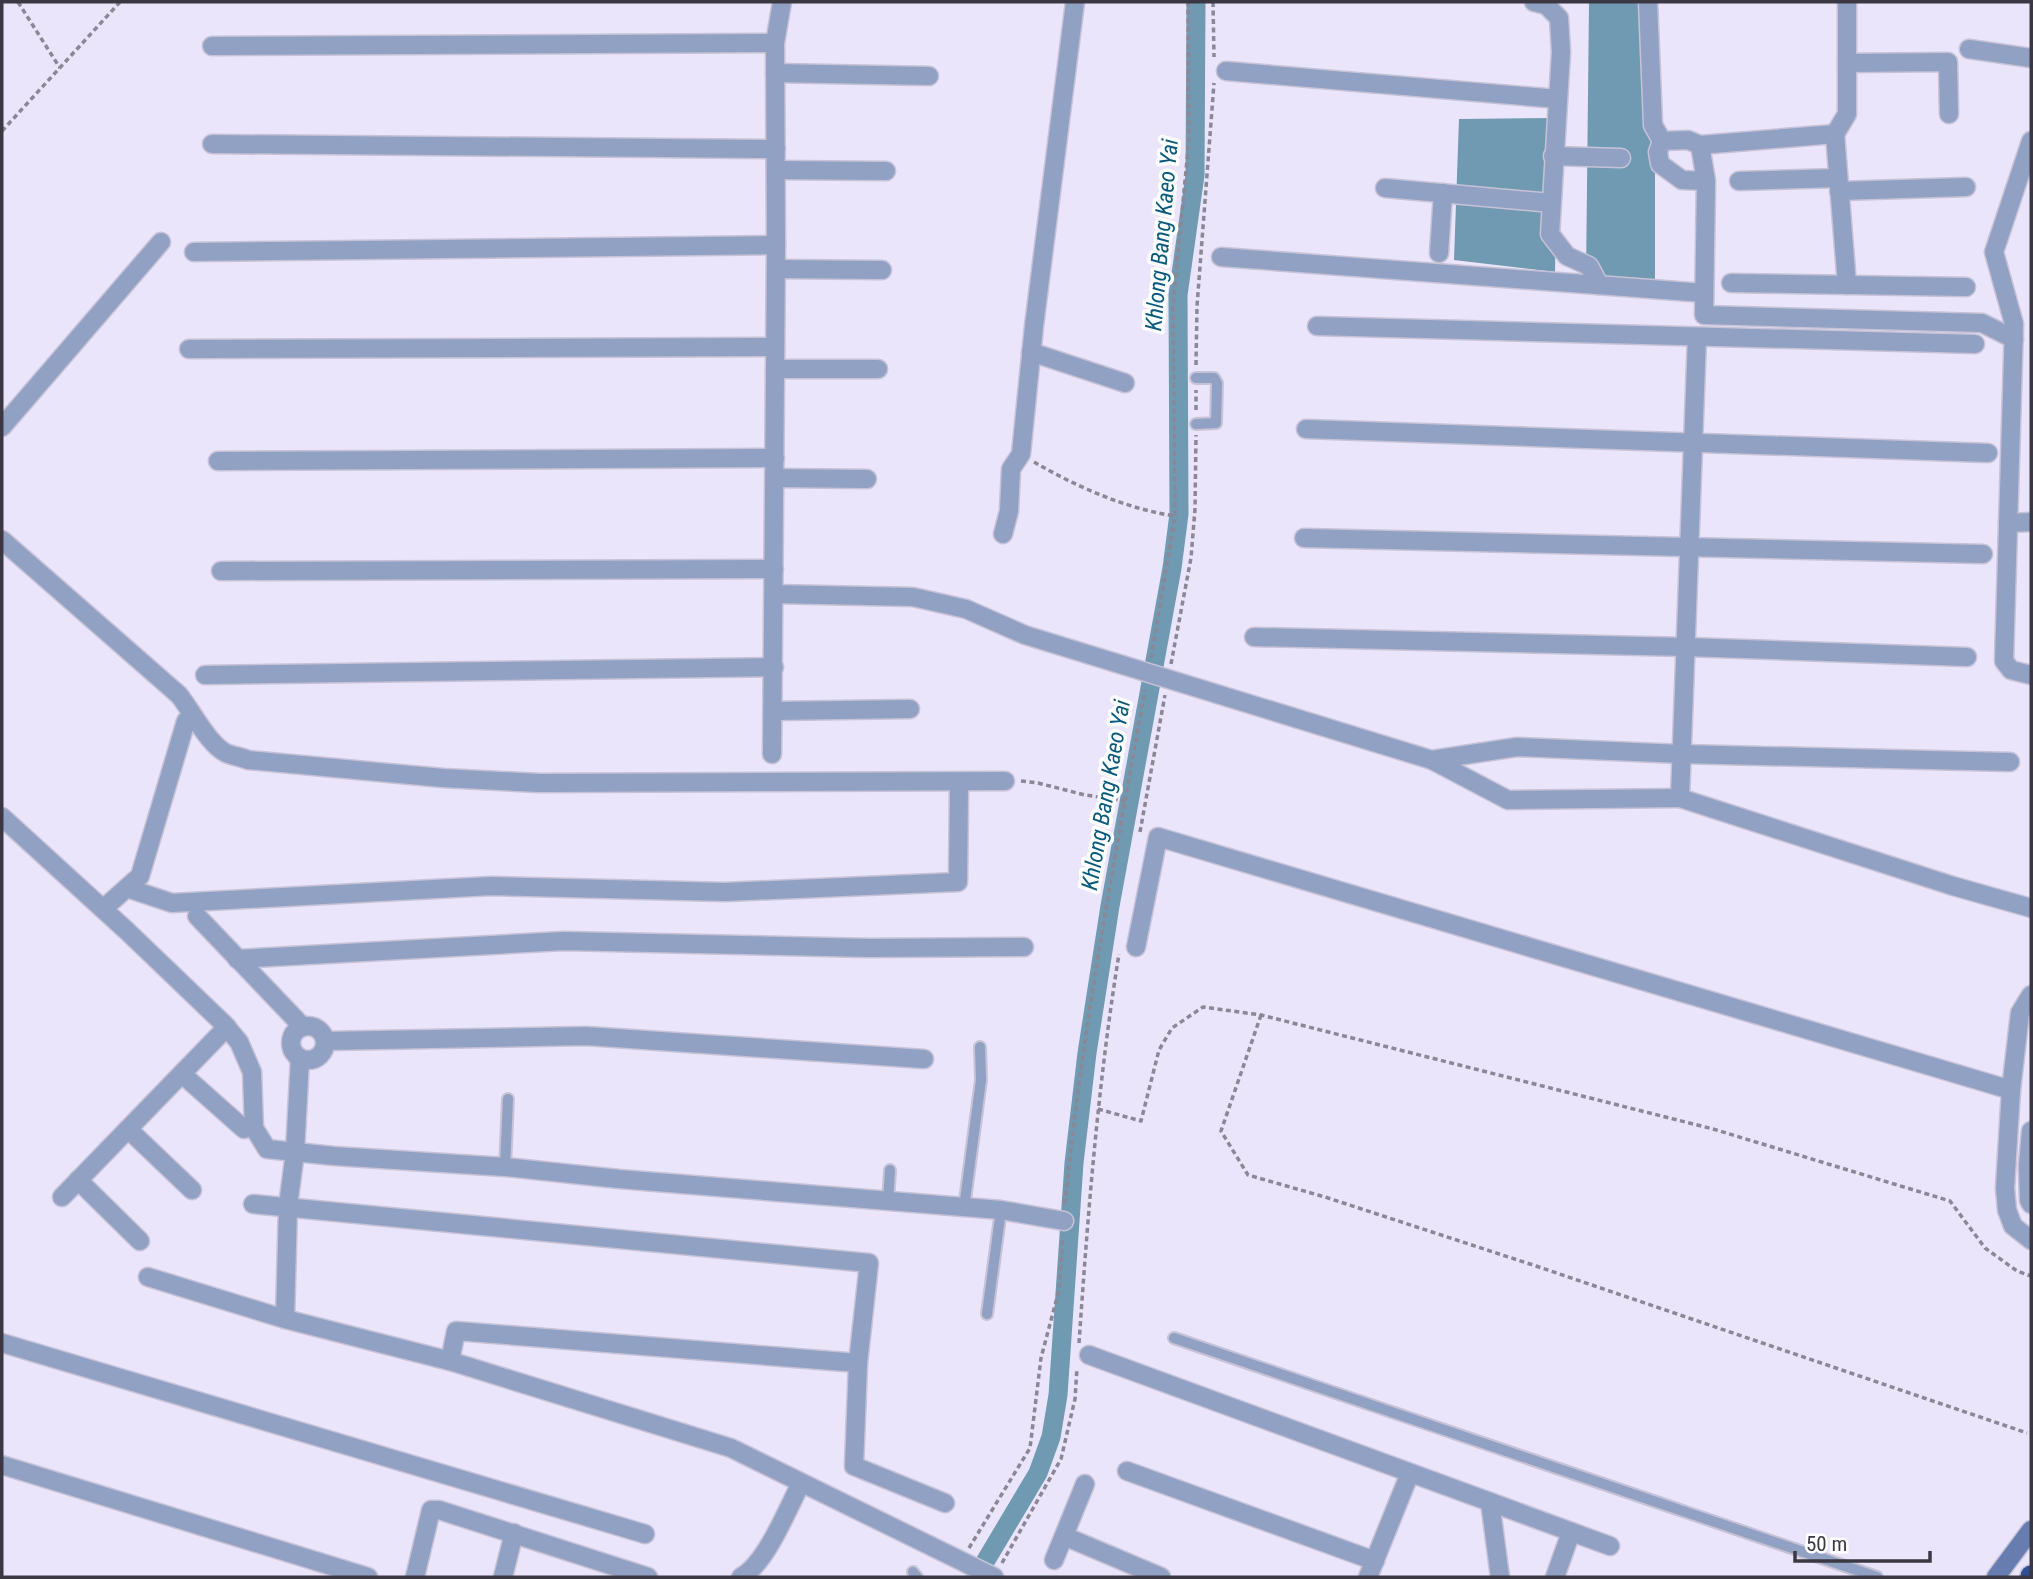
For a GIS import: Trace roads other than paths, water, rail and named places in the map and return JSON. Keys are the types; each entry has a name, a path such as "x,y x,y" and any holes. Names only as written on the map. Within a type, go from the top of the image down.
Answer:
{"main road":[{"path":"1996,1577 2031,1530"}],"street":[{"path":"772,754 775,43 782,2"},
{"path":"1003,534 1009,511 1011,469 1021,454 1031,352 1075,2"},
{"path":"1534,2 1546,5 1559,18 1561,52 1550,234 1567,256 1589,266 1599,285"},
{"path":"1648,2 1653,124 1662,141 1658,152 1660,164 1682,180 1706,181"},
{"path":"1847,2 1847,114 1835,134 1847,285"},
{"path":"212,46 775,43"},
{"path":"1969,50 2031,58"},
{"path":"1847,64 1948,62 1950,114"},
{"path":"1218,68 1558,99"},
{"path":"775,73 929,76"},
{"path":"1662,141 1688,140 1700,145 1835,134"},
{"path":"2031,141 1994,252 2014,324 2004,661 2011,670 2031,676"},
{"path":"212,144 776,149"},
{"path":"1700,145 1706,181 1704,315 1982,323 2014,339"},
{"path":"1553,156 1621,158"},
{"path":"776,170 886,171"},
{"path":"1739,181 1966,187"},
{"path":"1385,188 1551,203"},
{"path":"1439,253 1443,193"},
{"path":"2,427 162,242"},
{"path":"194,252 776,245"},
{"path":"1221,257 1704,293"},
{"path":"776,269 882,270"},
{"path":"1731,283 1966,287"},
{"path":"1317,326 1975,344"},
{"path":"1680,798 1697,337"},
{"path":"189,349 775,347"},
{"path":"1031,352 1125,383"},
{"path":"775,369 878,369"},
{"path":"1306,429 1988,453"},
{"path":"218,461 775,458"},
{"path":"775,478 867,479"},
{"path":"2008,523 2031,522"},
{"path":"1304,538 1983,554"},
{"path":"2,540 179,695 206,733 224,752 248,760 443,778 539,783 1005,781"},
{"path":"221,571 774,569"},
{"path":"774,594 913,597 966,609 1025,635 1432,760 1508,800 1680,798 1953,886 2031,908"},
{"path":"1254,637 1967,657"},
{"path":"205,675 774,667"},
{"path":"773,711 910,709"},
{"path":"103,909 140,876 186,721"},
{"path":"1432,760 1517,747 2010,762"},
{"path":"127,888 172,903 491,886 725,892 958,882 959,789"},
{"path":"2,817 103,909 227,1027 239,1042 252,1072 254,1128 267,1149 1001,1210 1064,1221"},
{"path":"1128,950 1158,837 2011,1090"},
{"path":"197,916 303,1027"},
{"path":"237,959 564,941 869,948 1024,947"},
{"path":"2031,995 2020,1013 2011,1090 2005,1188 2007,1210 2013,1226 2031,1240"},
{"path":"62,1197 227,1027"},
{"path":"303,1027 320,1030 325,1041 323,1051 316,1058 300,1058 295,1055 290,1045 293,1033 303,1027"},
{"path":"325,1041 586,1036 924,1059"},
{"path":"285,1319 288,1206 295,1152 300,1058"},
{"path":"181,1074 244,1129"},
{"path":"2009,1120 2031,1125"},
{"path":"128,1129 192,1190"},
{"path":"2031,1131 2028,1165 2031,1204"},
{"path":"78,1180 140,1241"},
{"path":"253,1204 869,1263 858,1363 854,1466 945,1503"},
{"path":"148,1277 285,1319 450,1361 730,1448 941,1551 997,1572"},
{"path":"2,1328 24,1350"},
{"path":"450,1361 456,1331 858,1363"},
{"path":"2,1343 645,1534"},
{"path":"1082,1357 1410,1472 1610,1546"},
{"path":"2,1465 368,1577"},
{"path":"1127,1471 1371,1569 1410,1472"},
{"path":"741,1577 749,1573 763,1554 802,1483"},
{"path":"1054,1560 1085,1485"},
{"path":"1490,1502 1500,1577"},
{"path":"415,1577 431,1510 439,1510 514,1533 648,1577"},
{"path":"1555,1577 1571,1532"},
{"path":"503,1577 514,1533"},
{"path":"1064,1536 1161,1577"}],"lane":[{"path":"1196,378 1214,378 1217,383 1216,423 1196,424"},
{"path":"964,1208 981,1080 980,1047"},
{"path":"505,1167 508,1099"},
{"path":"888,1201 890,1170"},
{"path":"987,1314 1001,1210"},
{"path":"1174,1338 1877,1577"}],"water":[{"path":"1589,2 1655,2 1655,285 1586,278"},
{"path":"1557,118 1555,272 1454,260 1459,119"}],"waterway":[{"name":"Khlong Bang Kaeo Yai","path":"976,1577 1038,1473 1051,1437 1058,1395 1074,1163 1087,1053 1110,906 1172,568 1179,514 1178,295 1195,175 1196,2"}]}
